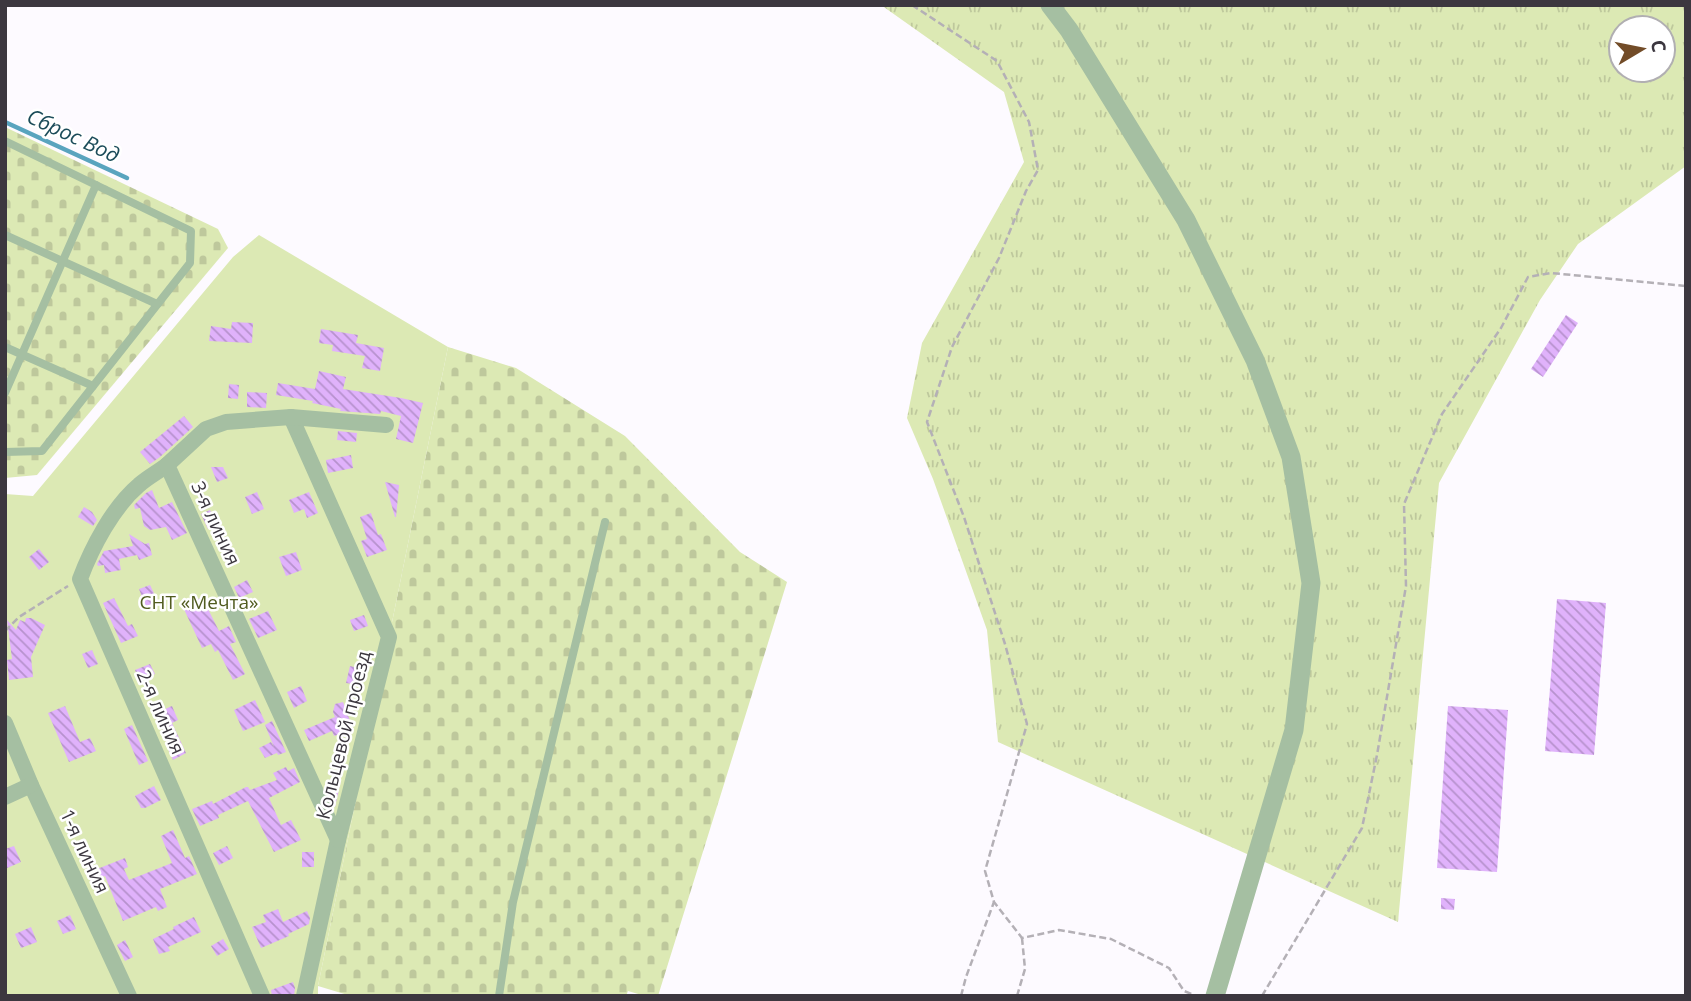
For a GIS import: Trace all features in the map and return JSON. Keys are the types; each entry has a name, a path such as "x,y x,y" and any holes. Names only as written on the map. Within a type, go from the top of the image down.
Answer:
{"street":[{"path":"1050,5 1069,30 1186,220 1255,360 1291,457 1311,583 1294,730 1215,996"},
{"path":"80,579 100,534 138,485 167,465 206,429 226,422 291,417 386,425"},
{"name":"Кольцевой проезд","path":"291,417 389,637 338,840 304,996"},
{"name":"3-я линия","path":"167,465 338,840"},
{"name":"2-я линия","path":"80,579 262,996"},
{"name":"1-я линия","path":"5,723 129,996"},
{"path":"5,797 32,785"}],"lane":[{"path":"5,141 191,231 190,262 42,452 5,452"},
{"path":"5,393 96,185"},
{"path":"5,235 158,304"},
{"path":"5,346 93,386"},
{"path":"499,996 513,902 605,522"}],"path":[{"path":"912,5 997,61 1029,122 1038,170 1026,191 999,258 952,347 927,422 964,517 1005,644 1027,724 985,871 993,902 1022,938 1024,969 1017,996"},
{"path":"1262,996 1362,828 1406,586 1404,504 1442,414 1500,328 1528,277 1551,273 1686,286"},
{"path":"5,631 19,617 80,579"},
{"path":"961,996 993,902"},
{"path":"1022,938 1059,930 1111,939 1169,968 1185,991 1197,996"}],"green space":[{"path":"881,5 1686,5 1686,166 1578,244 1540,300 1439,483 1398,922 998,742 987,630 933,479 907,418 922,343 1024,162 1004,92"},
{"path":"5,127 218,229 228,248 37,475 5,478"},
{"name":"СНТ «Мечта»","path":"259,235 448,347 318,996 5,996 5,494 33,496 233,257"},
{"path":"448,347 516,368 625,436 740,552 787,582 658,996 645,996 628,991 626,996 351,996 318,986"}],"building":[{"path":"1566,315 1578,323 1543,377 1531,369"},
{"path":"232,322 253,323 252,343 209,341 211,326 231,329"},
{"path":"321,329 358,335 356,343 384,348 380,371 362,368 365,356 332,351 333,345 319,343"},
{"path":"319,371 346,377 343,389 423,403 413,443 396,439 401,416 381,411 380,414 340,411 341,409 312,403 313,401 276,395 278,383 315,389"},
{"path":"229,384 239,385 238,399 228,398"},
{"path":"247,392 267,393 266,408 247,407"},
{"path":"184,416 193,427 150,464 140,452"},
{"path":"338,431 357,433 356,442 337,440"},
{"path":"351,455 353,468 328,473 326,460"},
{"path":"211,467 223,467 228,478 217,482"},
{"path":"385,482 399,485 396,517 395,517"},
{"path":"152,490 159,508 172,502 187,533 172,540 166,527 150,530 144,526 140,508 135,509 134,505"},
{"path":"257,492 264,509 252,514 245,497"},
{"path":"309,492 318,513 307,518 304,509 294,513 289,500"},
{"path":"84,507 92,512 97,520 93,526 78,517"},
{"path":"210,510 217,525 208,529 201,514"},
{"path":"371,513 378,535 381,534 387,550 367,557 361,541 367,539 360,517"},
{"path":"129,534 145,544 149,543 152,555 139,560 137,555 119,559 121,570 105,573 104,565 97,564 104,551 133,546"},
{"path":"39,549 49,562 39,570 29,557"},
{"path":"296,552 302,570 286,576 279,557"},
{"path":"247,580 253,592 239,598 234,587"},
{"path":"150,585 158,602 146,607 139,589"},
{"path":"202,597 219,631 229,626 236,642 230,644 245,674 233,680 218,650 215,652 211,644 202,648 183,607"},
{"path":"114,598 128,626 132,624 138,636 121,643 103,603"},
{"path":"1557,599 1606,603 1594,755 1545,751"},
{"path":"268,611 277,630 258,638 249,619"},
{"path":"364,615 368,626 354,631 350,620"},
{"path":"26,618 45,625 31,657 33,677 9,680 7,660 12,659 7,620 16,630 20,620 25,622"},
{"path":"92,650 98,664 88,668 82,654"},
{"path":"150,664 155,674 140,681 135,670"},
{"path":"350,666 362,669 359,685 346,683"},
{"path":"301,686 307,701 294,708 287,692"},
{"path":"255,700 265,722 243,731 234,710"},
{"path":"343,702 353,729 334,736 332,731 309,741 304,730 335,717 335,704"},
{"path":"65,706 80,742 90,738 96,751 69,762 48,713"},
{"path":"172,706 178,720 172,723 186,753 173,760 156,713"},
{"path":"1448,706 1508,710 1497,872 1437,868"},
{"path":"272,721 286,752 265,758 259,748 271,742 274,747 265,725"},
{"path":"132,725 148,761 139,765 124,729"},
{"path":"286,767 288,771 294,768 300,782 269,798 281,825 291,820 301,840 274,852 248,801 200,826 192,809 212,801 213,804 246,787 250,790 277,780 273,773"},
{"path":"331,778 341,780 335,807 328,794"},
{"path":"154,786 161,800 141,808 135,796"},
{"path":"173,830 185,858 189,856 197,874 160,889 167,907 158,911 156,907 123,921 105,876 91,882 87,873 125,858 128,867 124,869 129,880 172,863 161,836"},
{"path":"14,846 21,862 5,869 5,849"},
{"path":"227,846 233,858 219,865 213,853"},
{"path":"302,852 314,852 314,867 302,867"},
{"path":"1441,898 1455,899 1454,910 1441,909"},
{"path":"278,909 283,922 307,911 309,924 261,948 252,927 266,922 263,915"},
{"path":"70,915 76,929 63,934 57,921"},
{"path":"194,917 201,932 168,947 170,951 159,954 153,939"},
{"path":"31,927 37,942 21,948 15,934"},
{"path":"223,939 229,949 217,956 211,946"},
{"path":"125,940 133,957 125,961 117,945"},
{"path":"293,982 294,996 272,996 271,990"}],"waterway":[{"name":"Сброс Вод","path":"5,122 127,178"}]}
